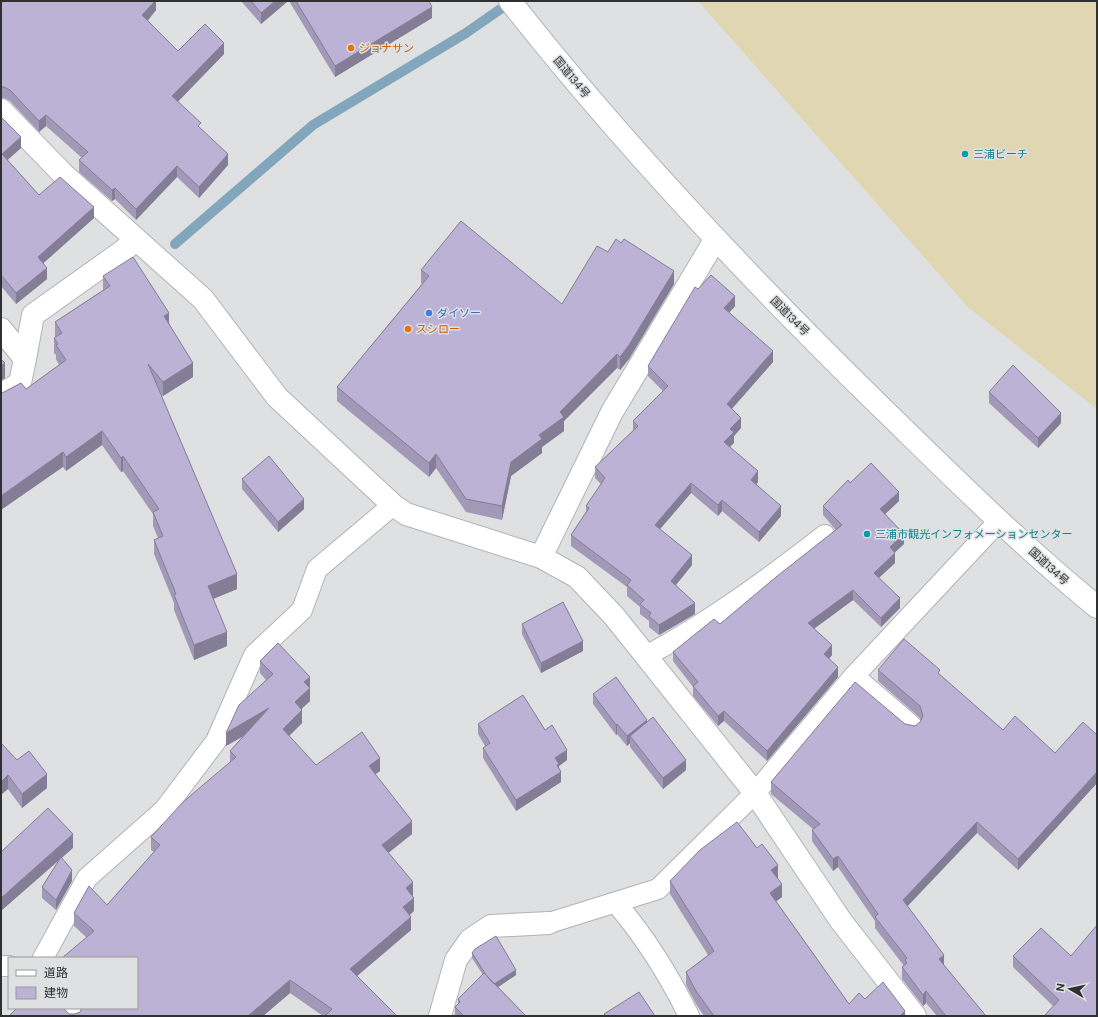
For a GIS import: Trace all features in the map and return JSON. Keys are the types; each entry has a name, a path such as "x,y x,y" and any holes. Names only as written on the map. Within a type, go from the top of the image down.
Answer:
{"main road":[{"name":"国道134号","path":"510,1 532,30 613,127 715,240 847,374 999,521 1097,607"},
{"path":"1,110 63,174 203,299 277,397 393,505 406,514 541,557 577,577 614,616 755,793 841,921 915,1016"},
{"path":"1,395 20,383 33,315 123,251 136,239"},
{"path":"541,557 612,412 715,240"},
{"path":"1,329 25,359"},
{"path":"440,1016 456,960 470,940 491,926 549,923"}],"lane":[{"path":"44,957 88,878 164,810 216,741 254,655 302,610 317,569 393,505"},
{"path":"549,923 658,889 755,793 854,676 999,521"},
{"path":"646,656 671,643 756,588 825,535"},
{"path":"854,676 912,726"},
{"path":"616,903 636,926 674,986 689,1016"}],"sand":[{"name":"三浦ビーチ","path":"698,1 1097,1 1097,409 968,307"}],"building":[{"path":"4,1 155,1 142,15 178,51 205,24 224,43 172,96 201,123 198,126 228,154 199,187 177,166 136,209 115,188 112,190 79,160 88,152 46,115 39,121 10,90 1,87 1,3"},
{"path":"251,1 275,1 261,13"},
{"name":"ジョナサン","path":"296,1 429,1 432,7 335,66"},
{"path":"1,117 21,137 2,154 39,195 60,177 94,207 38,257 47,268 16,293 1,275"},
{"path":"461,221 562,304 597,246 608,252 616,239 621,243 624,239 674,271 629,345 620,357 617,354 560,412 564,417 539,435 542,439 511,462 502,506 466,499 436,454 429,463 337,387 429,276 421,270"},
{"path":"133,257 169,313 164,316 193,363 163,382 148,364 237,574 208,586 227,632 194,645 174,595 176,594 154,540 163,536 153,512 159,509 123,456 121,458 102,431 66,457 63,452 1,496 1,393 21,383 26,389 66,360 56,345 58,344 54,338 62,333 55,322 110,286 103,276"},
{"path":"711,275 735,296 724,308 773,351 727,404 741,418 730,429 734,432 724,442 758,471 751,480 781,506 759,532 722,500 718,505 691,483 655,525 692,555 671,581 695,603 659,625 649,616 651,613 640,604 644,600 627,585 631,580 571,535 589,508 586,506 605,478 595,467 638,426 633,421 668,386 648,366 695,287 698,289"},
{"path":"1,359 5,363 1,366"},
{"path":"1013,365 1061,413 1038,438 989,392"},
{"path":"269,456 304,499 278,522 242,479"},
{"path":"871,463 899,492 880,509 904,534 890,547 895,553 874,573 900,598 881,618 853,590 808,623 832,645 824,654 838,667 767,751 724,711 718,716 693,686 698,682 673,652 714,619 720,624 776,577 842,525 823,506 848,480 850,483"},
{"path":"563,602 583,641 541,663 522,624"},
{"path":"904,639 940,670 938,673 1003,730 1015,716 1055,753 1083,722 1097,735 1097,772 1018,859 977,822 903,900 944,955 939,959 986,1016 946,1016 926,991 923,995 902,967 907,963 905,960 907,958 875,917 878,914 838,856 833,859 812,830 820,824 771,782 855,682 905,724 915,726 920,722 923,716 920,706 878,670"},
{"path":"278,643 310,677 304,682 310,688 295,702 302,710 283,729 316,765 362,732 380,758 369,766 412,821 382,845 413,882 406,888 414,898 403,907 411,917 350,969 397,1016 325,1016 332,1009 290,980 248,1016 9,1016 16,1009 64,1009 69,1014 75,1014 80,1012 82,1009 138,1009 138,957 63,957 94,931 74,913 89,886 107,905 160,845 151,837 183,802 236,757 230,751 269,708 226,733 239,705 273,674 260,661"},
{"path":"616,677 647,720 627,736 617,724 616,725 593,694"},
{"path":"523,695 545,730 552,725 567,750 555,758 559,764 557,765 561,772 516,800 483,748 490,743 478,724"},
{"path":"653,717 686,760 663,778 630,736"},
{"path":"1,743 17,760 29,751 47,774 22,794 8,775 1,782"},
{"path":"48,808 73,834 1,898 1,852"},
{"path":"737,822 757,848 762,844 778,865 771,870 782,884 770,893 849,1004 859,993 865,999 883,982 905,1011 900,1016 714,1016 696,991 686,972 714,951 670,881 700,850"},
{"path":"61,857 72,870 56,900 42,887"},
{"path":"1097,925 1097,1016 1044,1016 1059,1000 1013,956 1041,928 1071,956"},
{"path":"496,936 516,970 494,984 486,975 472,953 475,949"},
{"path":"484,973 526,1016 464,1016 455,1007 460,1002 458,999"},
{"path":"639,992 655,1016 605,1016 604,1014"}],"waterway":[{"path":"175,244 313,125 466,33 512,1"}],"place":[{"name":"ジョナサン","path":"351,48"},
{"name":"三浦ビーチ","path":"965,154"},
{"name":"ダイソー","path":"429,313"},
{"name":"スシロー","path":"408,329"},
{"name":"三浦市観光インフォメーションセンター","path":"867,534"}]}
